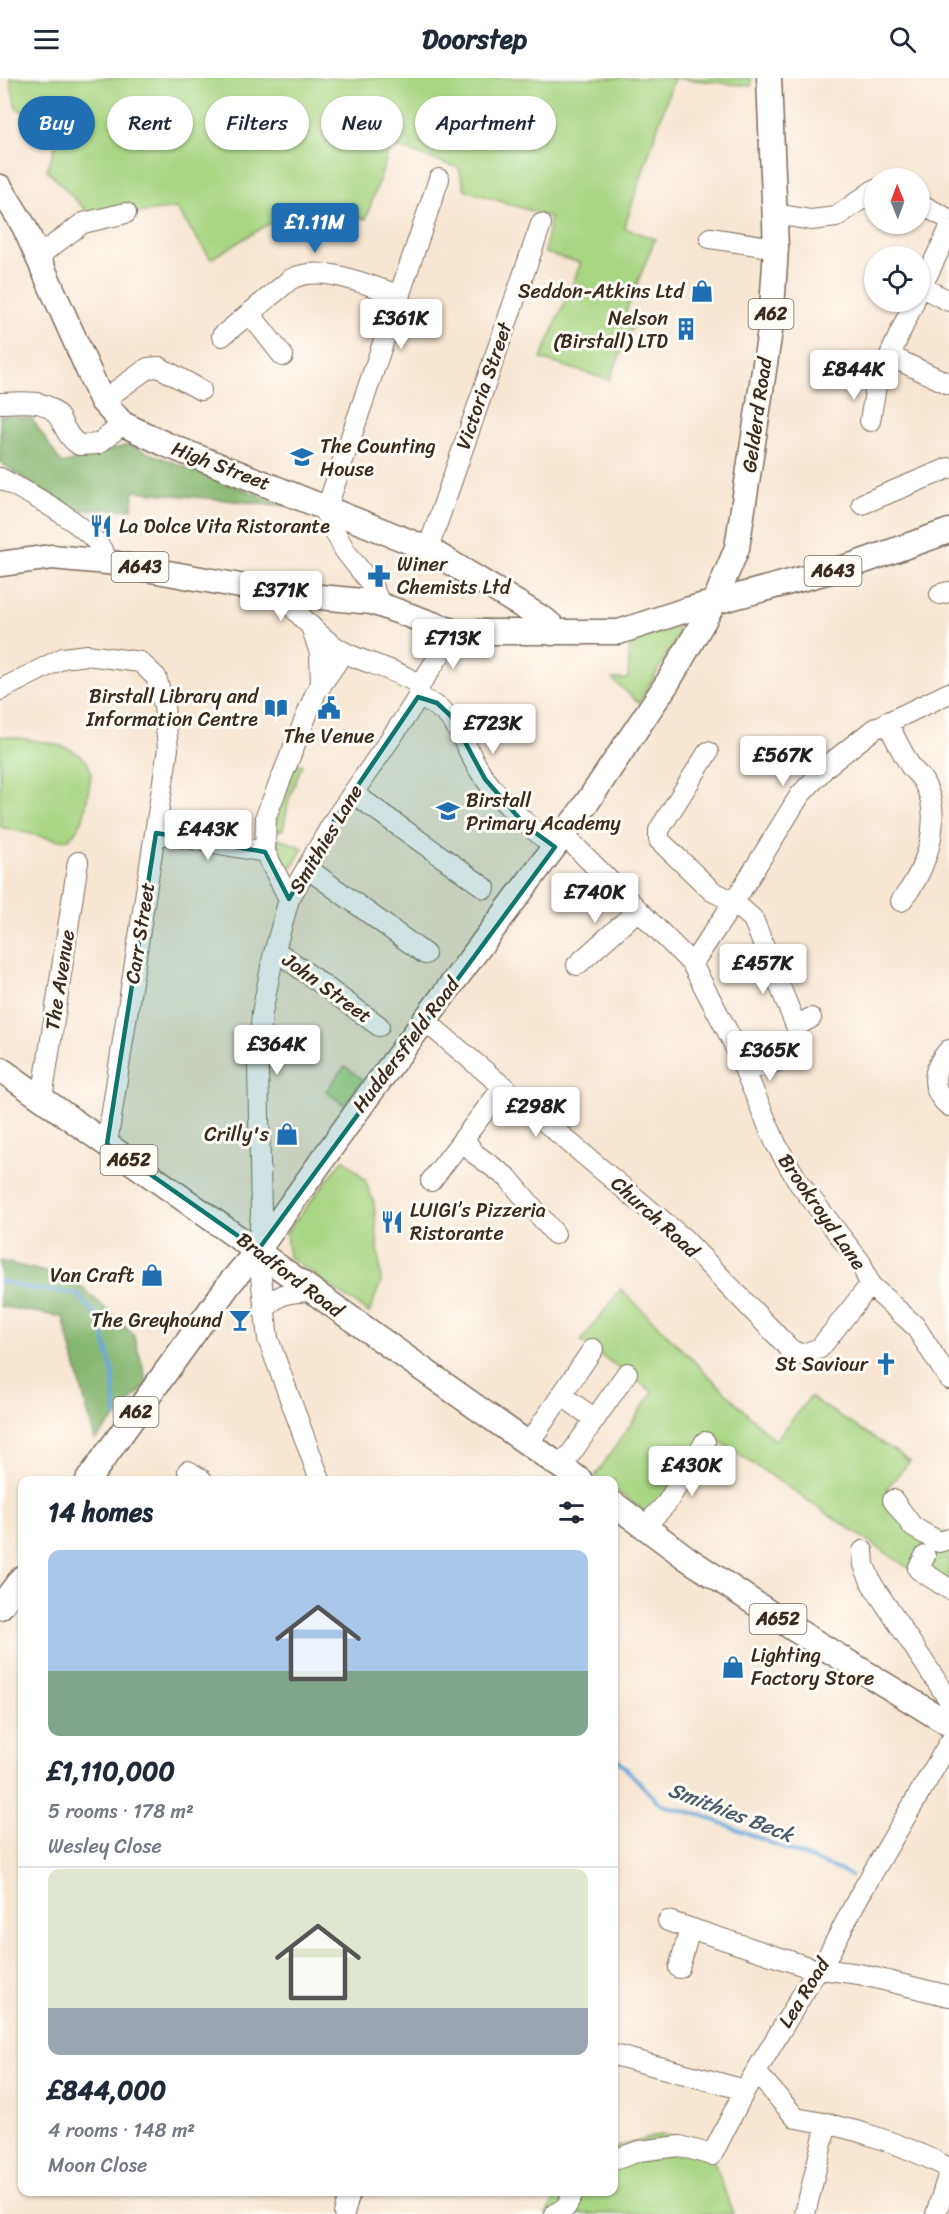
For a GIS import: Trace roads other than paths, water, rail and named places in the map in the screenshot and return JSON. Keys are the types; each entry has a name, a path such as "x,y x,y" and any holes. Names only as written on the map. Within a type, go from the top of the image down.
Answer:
{"main road":[{"name":"Gelderd Road","path":"714,603 737,548 771,324 776,214 770,78"},
{"name":"High Street","path":"0,187 24,226 102,401 123,424 165,444 298,495 326,509 428,549 545,620 551,625 552,633"},
{"name":"A643","path":"0,564 52,557 107,562 279,593 381,605 455,633 619,632 853,565 949,531"},
{"name":"Huddersfield Road","path":"91,1476 424,1020 560,841 668,682 714,603"},
{"name":"Bradford Road","path":"0,1069 574,1476"},
{"name":"A652","path":"618,1507 688,1559 794,1629 949,1724"},
{"path":"0,1607 18,1583"}],"street":[{"path":"381,605 371,584 340,542 326,517 326,509 439,179"},
{"path":"776,214 811,220 836,217 864,197"},
{"path":"930,211 946,223 930,263"},
{"path":"37,257 83,223 126,213"},
{"name":"Victoria Street","path":"428,549 541,224"},
{"path":"710,238 776,248"},
{"path":"222,336 291,279 304,273 324,273 400,295"},
{"path":"930,296 949,301"},
{"path":"870,422 876,386 910,312"},
{"path":"249,314 283,356"},
{"path":"890,356 949,384"},
{"path":"102,401 148,368 159,367 201,390"},
{"path":"0,403 48,404 55,409 68,436 79,445 98,444 123,424"},
{"path":"862,504 949,468"},
{"path":"0,478 83,528 106,554 107,562"},
{"name":"Brookroyd Lane","path":"279,593 311,626 344,652 399,671 419,691 437,703 451,716 485,779 526,826 560,841 638,911 692,964 731,1038 776,1144 799,1183 861,1263 870,1285 915,1326 949,1378"},
{"path":"311,626 320,653 321,686"},
{"name":"Smithies Lane","path":"314,1476 268,1339 264,1312 258,1250 261,1213 258,1067 262,1013 275,950 290,899 353,793 455,633"},
{"path":"290,899 265,852 266,816 321,686 344,652"},
{"name":"Carr Street","path":"0,690 63,658 87,655 141,662 156,677 164,706 168,749 106,1144"},
{"path":"692,964 734,902 800,795 827,766 874,729 949,693"},
{"path":"887,722 910,766 923,781 931,805 932,826 928,853 914,886 901,901"},
{"path":"708,753 659,830 659,840 712,891 734,902 753,919 803,1028"},
{"path":"353,793 485,888"},
{"path":"156,833 265,852"},
{"name":"The Avenue","path":"42,1099 78,862"},
{"path":"307,868 425,954"},
{"path":"577,965 638,911"},
{"name":"John Street","path":"275,950 379,1026"},
{"name":"Church Road","path":"424,1020 684,1239 790,1349 801,1355 820,1348 870,1285"},
{"path":"949,1050 934,1072 935,1086 940,1098 949,1106"},
{"path":"745,1071 786,1059"},
{"path":"431,1181 504,1086"},
{"path":"464,1139 475,1154 508,1178 555,1234"},
{"path":"264,1312 270,1303 288,1292 313,1291"},
{"path":"528,1444 593,1349"},
{"path":"559,1466 570,1455 627,1373"},
{"path":"561,1395 595,1419"},
{"path":"645,1526 666,1504 705,1442"},
{"path":"892,1500 913,1527 939,1542 949,1539"},
{"path":"863,1551 864,1565 873,1584 949,1700"},
{"path":"924,1556 918,1569 949,1589"},
{"name":"Lea Road","path":"618,2159 639,2151 680,2146 712,2155 745,2090 819,1969 949,1743"},
{"path":"668,1921 819,1969 870,1977 949,1996"},
{"path":"679,1968 690,1929"},
{"path":"618,2056 745,2090"},
{"path":"756,2072 796,2118 846,2126 914,2151 949,2169"},
{"path":"805,2214 827,2123"},
{"path":"936,2214 949,2174"},
{"path":"344,2214 349,2196"},
{"path":"555,2214 566,2207 572,2196"}],"waterway":[{"name":"Smithies Beck","path":"0,1281 28,1288 78,1294 100,1321 113,1374 116,1417"},
{"name":"Smithies Beck","path":"618,1760 661,1805 701,1815 851,1875"}],"place":[{"name":"Seddon-Atkins Ltd","path":"702,291"},
{"name":"Nelson (Birstall) LTD","path":"686,329"},
{"name":"The Counting House","path":"302,457"},
{"name":"La Dolce Vita Ristorante","path":"101,526"},
{"name":"Winer Chemists Ltd","path":"379,576"},
{"name":"Birstall Library and Information Centre","path":"276,708"},
{"name":"The Venue","path":"329,708"},
{"name":"Birstall Primary Academy","path":"448,811"},
{"name":"Crilly's","path":"287,1134"},
{"name":"LUIGI’s Pizzeria Ristorante","path":"392,1222"},
{"name":"Van Craft","path":"152,1275"},
{"name":"The Greyhound","path":"240,1320"},
{"name":"St Saviour","path":"886,1364"},
{"name":"Lighting Factory Store","path":"733,1667"}]}
